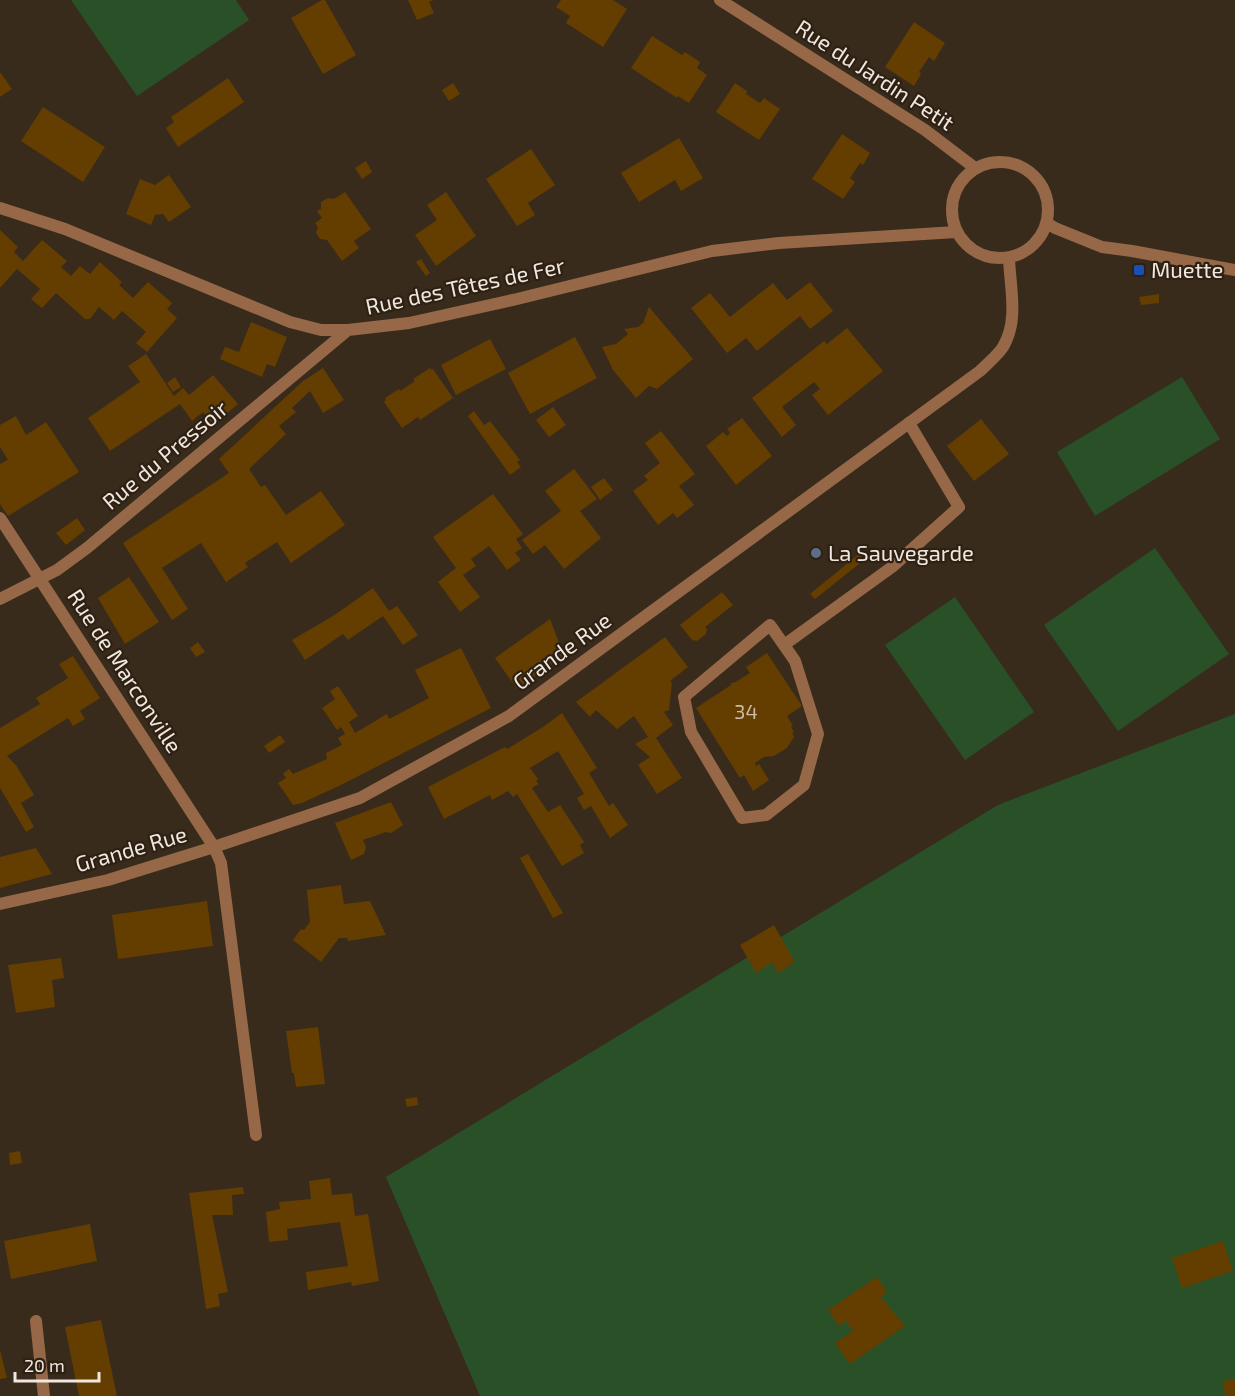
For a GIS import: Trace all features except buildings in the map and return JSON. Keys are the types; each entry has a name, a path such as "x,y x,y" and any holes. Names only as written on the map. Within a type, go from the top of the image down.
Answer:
{"street":[{"name":"Rue du Jardin Petit","path":"720,0 925,130 975,168"},
{"path":"998,161 1020,166 1038,180 1048,201 1047,223 1039,239 1026,252 1009,258 978,254 956,232 951,208 958,184 975,168 998,161"},
{"name":"Rue des Têtes de Fer","path":"2,206 65,229 290,322 321,330 348,330 409,322 485,306 711,251 779,243 956,232"},
{"path":"1047,223 1102,248 1132,251 1235,270"},
{"name":"Grande Rue","path":"0,904 108,880 360,798 509,716 980,371 1001,349 1009,336 1012,322 1009,258"},
{"name":"Rue du Pressoir","path":"0,599 57,570 120,522 348,330"},
{"path":"784,645 892,567 959,507 909,423"},
{"name":"Rue de Marconville","path":"0,518 214,847 221,863 256,1135"},
{"path":"770,625 784,645 795,661 818,734 804,785 766,814 742,818 691,732 684,697 770,625"},
{"path":"36,1321 44,1396"}],"green space":[{"path":"71,0 236,0 249,20 137,96"},
{"path":"1182,377 1220,439 1095,516 1057,452"},
{"path":"1155,548 1229,654 1118,731 1044,625"},
{"path":"955,597 1034,712 965,760 885,645"},
{"path":"1235,714 1235,1396 480,1396 386,1177 998,805"}],"place":[{"name":"Muette","path":"1139,270"},
{"name":"La Sauvegarde","path":"816,553"}]}
